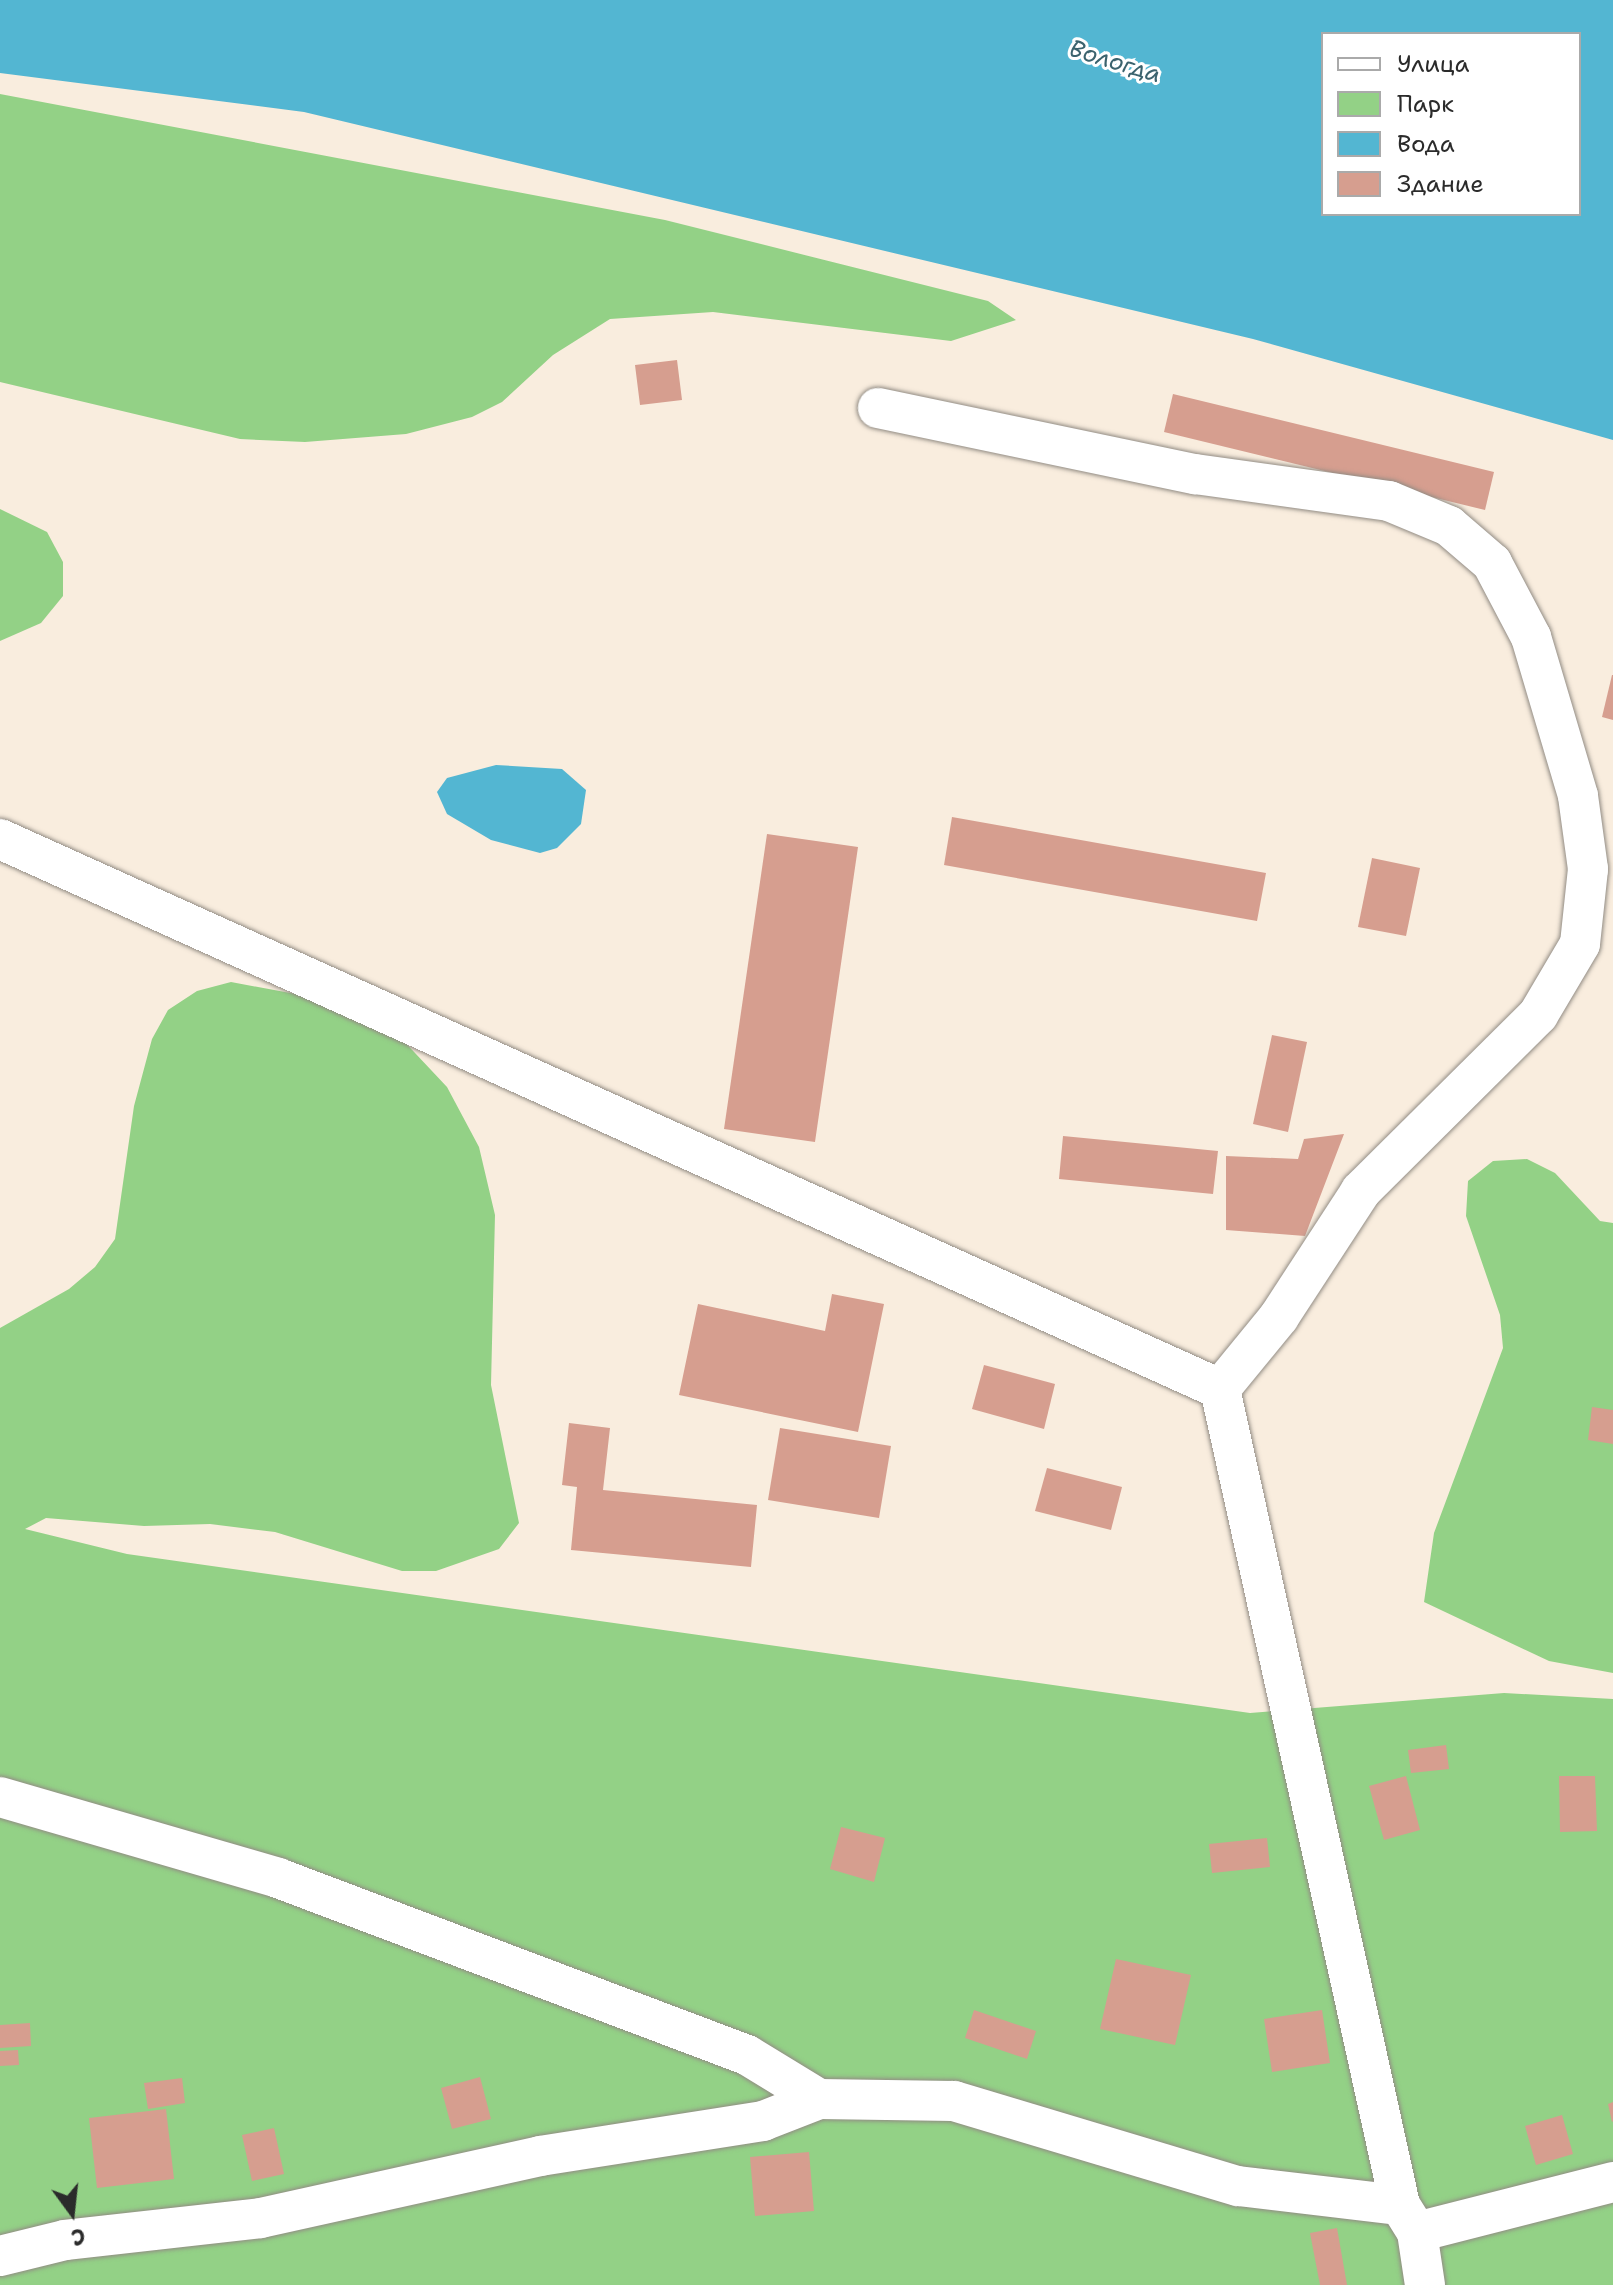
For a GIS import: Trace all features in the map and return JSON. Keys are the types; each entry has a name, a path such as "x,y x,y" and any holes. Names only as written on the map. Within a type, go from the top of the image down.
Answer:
{"street":[{"path":"878,408 1195,474 1389,501 1449,526 1492,563 1531,637 1578,796 1588,869 1580,944 1538,1015 1361,1191 1279,1317 1220,1389"},
{"path":"0,839 1220,1389"},
{"path":"1220,1389 1425,2285"},
{"path":"0,1797 278,1878 747,2055 819,2099"},
{"path":"0,2256 65,2240 261,2218 540,2156 763,2121 819,2099 954,2101 1238,2186 1409,2219 1613,2182"}],"green space":[{"path":"0,94 665,220 988,301 1016,320 951,341 713,312 610,319 553,355 502,402 472,417 406,434 305,442 240,439 0,382"},
{"path":"0,509 47,532 63,562 63,596 41,623 0,641"},
{"path":"231,982 301,995 400,1037 447,1087 479,1147 495,1215 491,1385 519,1523 499,1549 436,1571 402,1571 275,1532 210,1524 144,1526 46,1518 25,1529 127,1554 1250,1713 1504,1693 1613,1699 1613,2285 0,2285 0,1328 69,1289 95,1267 115,1239 134,1106 152,1039 168,1010 197,991"},
{"path":"1527,1159 1555,1173 1600,1221 1613,1223 1613,1673 1549,1661 1424,1602 1434,1533 1503,1348 1500,1315 1466,1216 1468,1181 1493,1161"}],"water":[{"name":"Вологда","path":"0,0 1613,0 1613,440 1253,339 304,112 0,73"},
{"path":"496,765 562,769 586,790 581,824 557,848 540,853 491,840 447,814 437,792 447,778"}],"building":[{"path":"677,360 682,400 640,405 635,365"},
{"path":"1173,394 1494,472 1485,510 1164,432"},
{"path":"1613,675 1613,720 1602,717"},
{"path":"952,817 1266,873 1257,921 944,865"},
{"path":"767,834 858,847 815,1142 724,1129"},
{"path":"1372,858 1420,868 1406,936 1358,927"},
{"path":"1272,1035 1307,1042 1288,1132 1253,1124"},
{"path":"1344,1134 1305,1236 1226,1230 1226,1156 1298,1159 1304,1139"},
{"path":"1063,1136 1218,1151 1213,1194 1059,1179"},
{"path":"832,1294 884,1304 858,1432 679,1395 698,1304 825,1331"},
{"path":"984,1365 1055,1384 1044,1429 972,1409"},
{"path":"1592,1407 1613,1410 1613,1444 1588,1440"},
{"path":"569,1423 610,1428 603,1490 757,1505 751,1567 571,1550 577,1487 562,1485"},
{"path":"780,1428 891,1446 879,1518 768,1500"},
{"path":"1047,1468 1122,1487 1111,1530 1035,1511"},
{"path":"1446,1745 1449,1769 1411,1773 1408,1750"},
{"path":"1406,1776 1420,1830 1384,1840 1369,1786"},
{"path":"1559,1776 1595,1776 1597,1831 1560,1832"},
{"path":"841,1827 885,1838 874,1882 830,1869"},
{"path":"1267,1838 1270,1867 1212,1873 1209,1844"},
{"path":"1116,1959 1191,1975 1175,2045 1100,2029"},
{"path":"974,2010 1036,2031 1027,2059 965,2038"},
{"path":"1322,2010 1330,2063 1272,2072 1264,2019"},
{"path":"30,2023 31,2046 0,2048 0,2025"},
{"path":"18,2050 19,2065 0,2066 0,2051"},
{"path":"480,2077 491,2119 452,2129 441,2088"},
{"path":"182,2078 185,2103 148,2109 144,2083"},
{"path":"1613,2102 1613,2121 1612,2122 1608,2104"},
{"path":"166,2109 174,2179 97,2188 89,2118"},
{"path":"1562,2115 1573,2154 1536,2165 1525,2126"},
{"path":"274,2128 284,2174 252,2181 242,2135"},
{"path":"809,2152 814,2211 755,2216 750,2157"},
{"path":"1337,2228 1347,2285 1320,2285 1310,2233"}]}
